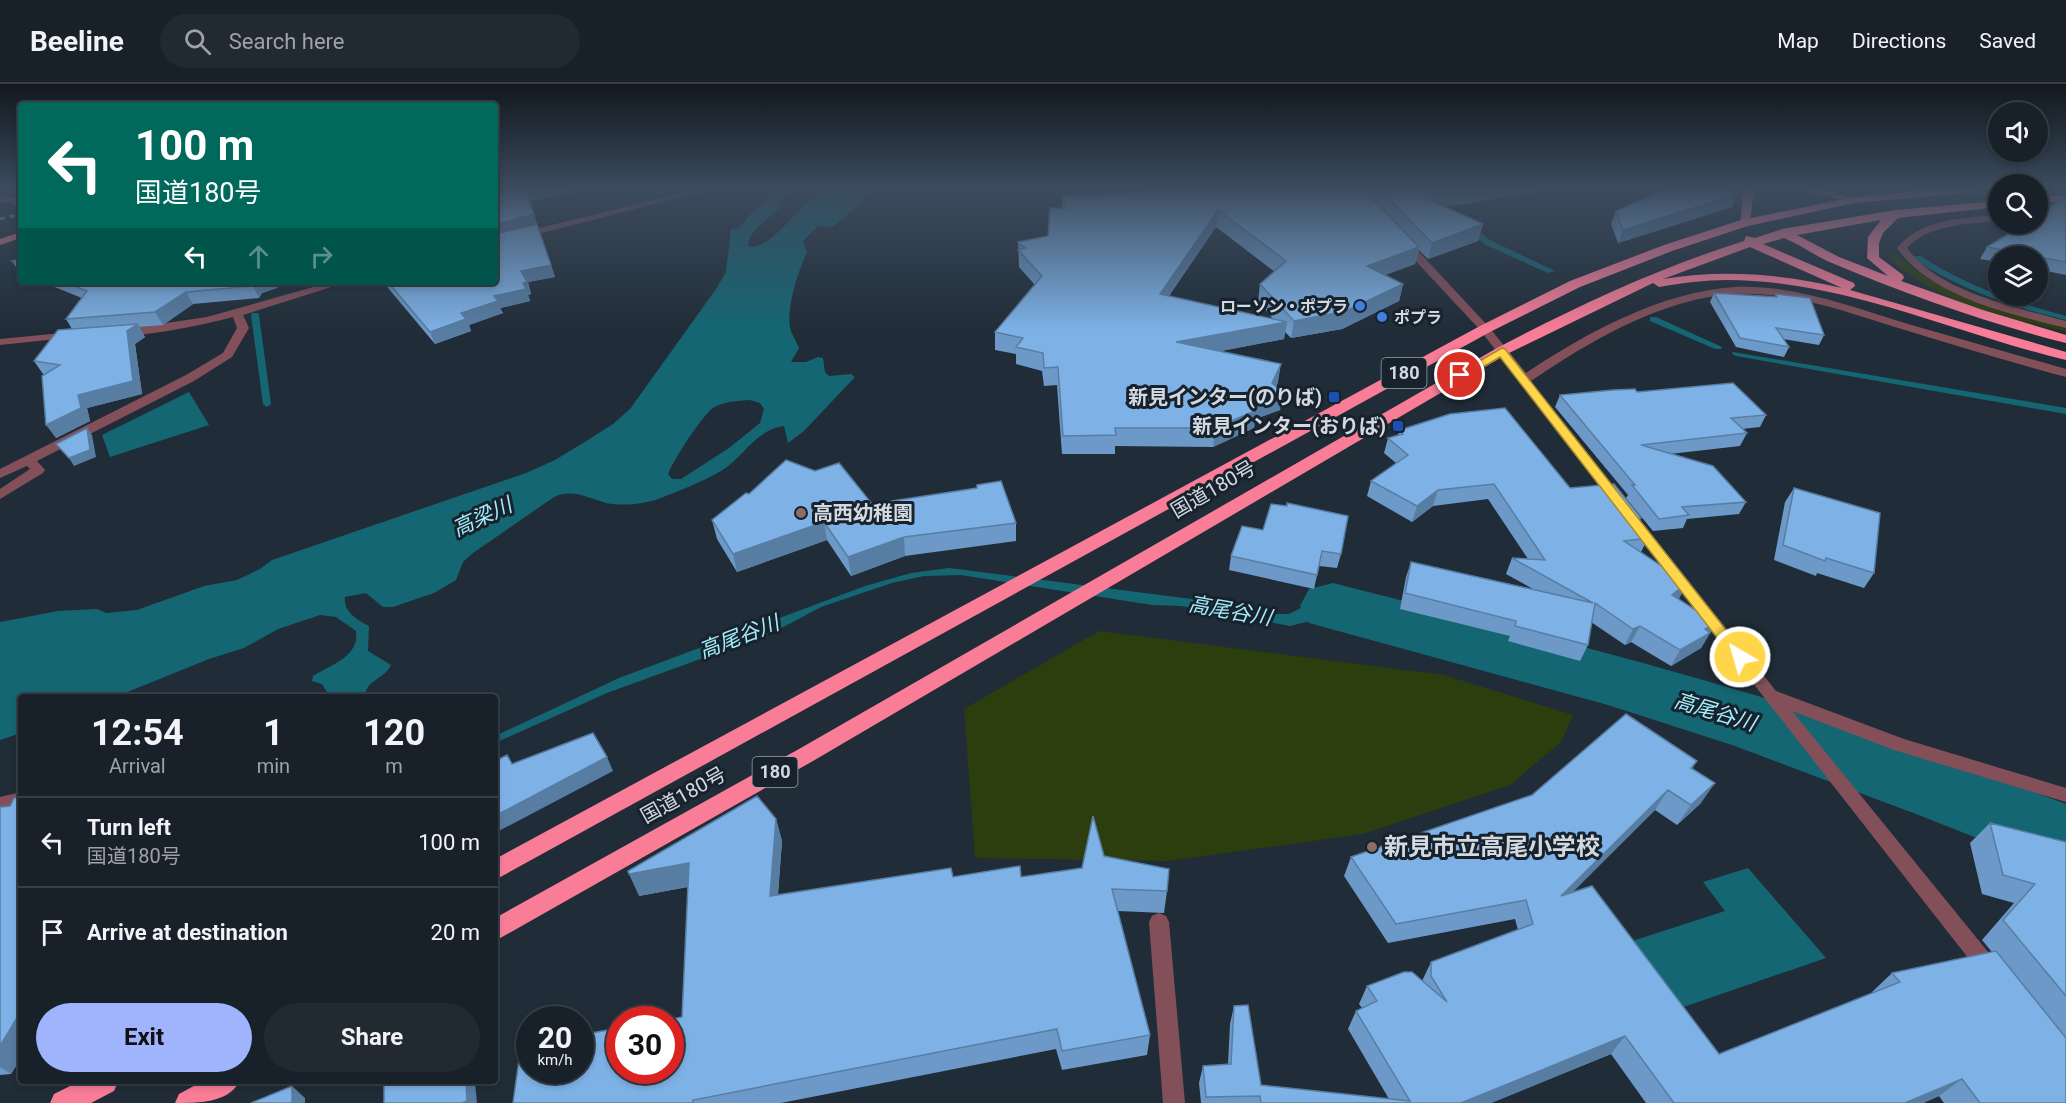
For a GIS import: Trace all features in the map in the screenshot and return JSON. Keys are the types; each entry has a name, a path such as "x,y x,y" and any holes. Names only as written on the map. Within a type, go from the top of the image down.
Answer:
{"highway":[{"name":"国道180号","path":"498,868 1485,329 1575,284 1703,237"},
{"path":"1749,237 1751,243 1894,304"},
{"name":"国道180号","path":"498,928 806,755 1502,351 1581,309 1679,267 1776,237"},
{"path":"1791,237 1833,259 1921,292 2016,325 2066,339"},
{"path":"1874,237 1871,242 1873,258 1894,276 1921,292"},
{"path":"1632,287 1688,278 1734,276 1801,284 1894,304 2066,356"},
{"path":"63,1103 99,1084"},
{"path":"188,1103 222,1084"}],"main road":[{"path":"0,242 16,237"}],"street":[{"path":"498,241 517,237"},
{"path":"1398,237 1485,329 1769,694 1999,981"},
{"path":"1913,237 1908,239 1902,248 1906,260 1926,275 1970,295 2066,325"},
{"path":"116,332 164,330 237,315 332,285"},
{"path":"1524,380 1554,358 1623,323 1713,292 1747,290 1777,292 1867,315 2066,373"},
{"path":"0,474 30,461 190,378 228,355 243,328 237,315"},
{"path":"0,342 81,335"},
{"path":"0,495 38,470 30,461"},
{"path":"1769,694 1900,745 2066,795"},
{"path":"0,804 18,800"},
{"path":"1159,922 1174,1103"}],"green space":[{"path":"1886,253 1892,254 1929,279 1961,295 1988,306 2066,328 2066,332 1970,305 1924,284"},
{"path":"1099,631 1444,675 1573,715 1561,742 1510,785 1363,834 1168,861 975,858 964,709"}],"water":[{"name":"高梁川","path":"730,237 751,237 748,246 758,246 773,237 807,237 803,241 807,252 796,280 791,302 791,331 799,348 791,362 806,362 818,357 823,358 825,372 829,376 851,374 855,377 804,431 788,443 784,426 774,428 758,438 721,471 652,501 609,504 573,494 554,497 473,553 463,562 456,580 434,593 393,607 383,607 366,593 345,597 349,611 369,626 368,651 391,665 368,687 366,694 328,694 322,684 312,681 313,676 349,654 356,640 356,631 336,617 320,615 278,629 244,648 209,659 122,694 18,694 18,734 0,740 0,622 58,611 97,609 106,613 137,610 204,586 237,580 260,569 272,560 526,473 555,460 613,424 630,409 726,272","holes":["750,400 760,403 764,409 760,423 729,448 681,479 672,479 668,474 695,429 713,408 722,404"]},
{"path":"189,392 209,425 110,457 102,435"},
{"path":"949,568 1207,601 1273,614 1289,614 1325,596 1419,621 1423,640 1347,617 1330,616 1290,626 1181,606 1152,605 961,575 924,576 892,583 821,607 774,632 607,693 498,742 498,735 619,678 865,586 911,573"},
{"path":"1748,868 1826,958 1672,1011 1623,944 1725,911 1703,882"}],"building":[{"path":"498,237 541,237 551,265 521,271 527,282 523,283 526,289 494,296 498,301 461,313 466,319 430,332 391,285 498,285"},
{"path":"1045,237 1200,237 1160,294 1287,322 1176,342 1281,364 1272,383 1283,392 1250,404 1257,410 1215,428 1115,428 1116,435 1063,436 1058,367 1044,368 1043,353 1016,347 1023,338 995,332 1042,276 1018,250 1025,248 1018,242"},
{"path":"1253,237 1409,237 1419,247 1367,266 1403,284 1346,311 1294,321 1260,284 1286,261"},
{"path":"1426,237 1449,237 1432,243"},
{"path":"2004,237 2066,237 2066,262 2048,259 2048,246 1989,246"},
{"path":"72,285 254,285 186,292 155,312 66,319 87,291"},
{"path":"1714,293 1777,297 1776,294 1810,298 1824,335 1776,328 1789,347 1740,338"},
{"path":"138,324 127,331 133,381 78,395 81,408 46,425 42,376 60,365 34,361 58,330"},
{"path":"1733,383 1766,415 1731,418 1747,433 1641,445 1713,466 1746,502 1682,507 1689,515 1659,519 1632,485 1635,485 1560,395 1635,389 1637,392"},
{"path":"1505,408 1570,488 1614,484 1641,518 1633,519 1648,538 1624,541 1687,583 1672,595 1716,623 1705,629 1710,633 1680,650 1640,626 1633,629 1595,603 1588,645 1515,626 1516,621 1405,593 1411,562 1593,603 1512,558 1545,560 1494,484 1438,490 1417,506 1371,481 1408,455 1388,438 1403,434 1400,430 1450,414"},
{"path":"87,428 90,450 69,458 56,444"},
{"path":"786,460 815,471 839,463 872,504 977,488 977,485 1001,481 1016,523 904,537 848,557 824,522 733,554 712,520 746,493 749,494"},
{"path":"1794,488 1880,513 1874,573 1826,558 1825,561 1783,545"},
{"path":"1287,503 1348,516 1341,554 1322,551 1317,575 1231,556 1242,526 1263,530 1271,504 1287,506"},
{"path":"1626,714 1697,761 1691,768 1715,783 1691,805 1668,790 1561,896 1592,886 1719,1054 1900,982 1892,973 1996,951 2066,1038 2066,1103 1980,1103 1962,1079 1905,1103 1674,1103 1625,1036 1461,1103 1261,1103 1260,1096 1206,1097 1203,1066 1231,1064 1234,1006 1248,1005 1261,1085 1410,1101 1356,1011 1377,1001 1367,986 1404,972 1412,972 1447,1002 1431,976 1431,962 1533,924 1526,900 1396,924 1351,857 1532,795"},
{"path":"593,733 607,757 498,814 498,760 507,755 512,764"},
{"path":"757,796 776,819 770,896 951,868 953,877 1020,866 1021,877 1082,868 1093,816 1104,856 1169,869 1167,891 1112,889 1150,1035 1062,1051 1057,1029 693,1100 693,1103 513,1103 516,1082 516,1084 594,1084 594,1033 606,1030 606,1084 684,1084 682,1006 689,863 629,874 628,871"},
{"path":"18,797 18,1016 0,1046 0,807 10,806 14,798"},
{"path":"1990,823 2066,842 2066,996 2003,920 2035,884 2003,875"},
{"path":"384,1084 466,1084 467,1101 462,1103 384,1103"},
{"path":"292,1086 292,1103 251,1103"}],"waterway":[{"path":"1480,237 1487,242 1551,271"},
{"path":"1918,258 1952,279 1989,295 2066,318"},
{"path":"255,315 267,404"},
{"path":"1653,319 1718,347"},
{"path":"1736,354 2066,411"},
{"name":"高尾谷川","path":"1333,606 1613,680 1760,725 1944,791 2066,839"}],"place":[{"name":"ローソン・ポプラ","path":"1360,306"},
{"name":"ポプラ","path":"1382,317"},
{"name":"新見インター(のりば)","path":"1334,397"},
{"name":"新見インター(おりば)","path":"1398,426"},
{"name":"高西幼稚園","path":"801,513"},
{"name":"新見市立高尾小学校","path":"1372,847"}],"route":[{"path":"1460,375 1502,351 1740,657"}]}
